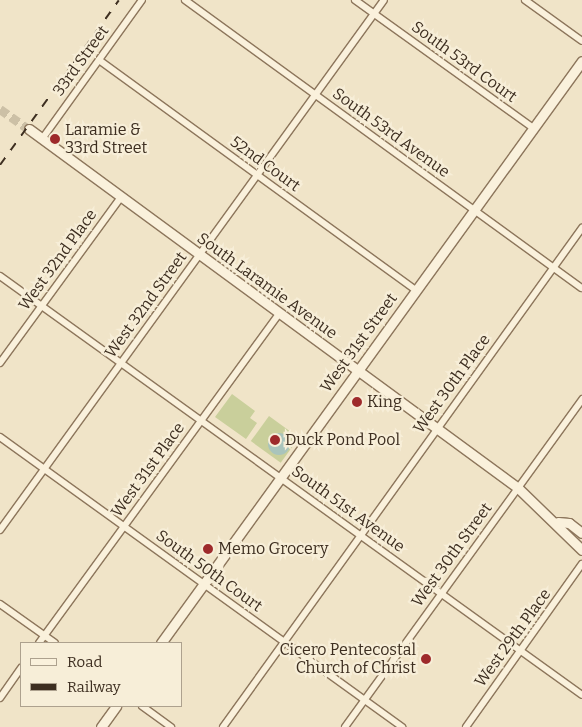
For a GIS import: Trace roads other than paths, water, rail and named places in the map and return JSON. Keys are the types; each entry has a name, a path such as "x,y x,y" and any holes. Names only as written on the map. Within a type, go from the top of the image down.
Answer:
{"main road":[{"name":"West 31st Street","path":"162,642 582,60"},
{"name":"South Laramie Avenue","path":"29,130 518,488 558,522 580,530"},
{"name":"South Laramie Avenue","path":"558,522 562,532 582,550"},
{"path":"101,727 115,707"}],"street":[{"name":"33rd Street","path":"42,139 142,0"},
{"name":"South 53rd Avenue","path":"185,0 582,288"},
{"name":"South 53rd Court","path":"355,0 533,128"},
{"name":"West 32nd Street","path":"0,530 384,0"},
{"path":"525,0 582,41"},
{"name":"52nd Court","path":"99,60 416,290"},
{"name":"West 32nd Place","path":"0,363 121,197"},
{"name":"West 30th Place","path":"223,727 582,228"},
{"name":"South 51st Avenue","path":"0,276 582,694"},
{"name":"West 31st Place","path":"40,642 280,314"},
{"name":"West 30th Street","path":"345,727 582,399"},
{"name":"South 50th Court","path":"0,437 402,727"},
{"name":"West 29th Place","path":"466,727 582,564"},
{"path":"0,604 54,642"},
{"path":"0,698 20,669"},
{"path":"143,707 171,727"}],"water":[{"path":"279,433 287,436 290,444 287,452 279,455 271,452 268,444 271,436"}],"tunnel":[{"path":"0,109 29,129"}],"railway":[{"path":"0,165 119,0"}],"place":[{"name":"Laramie & 33rd Street","path":"55,139"},
{"name":"King","path":"357,402"},
{"name":"Duck Pond Pool","path":"275,440"},
{"name":"Memo Grocery","path":"208,549"},
{"name":"Cicero Pentecostal Church of Christ","path":"426,659"}]}
